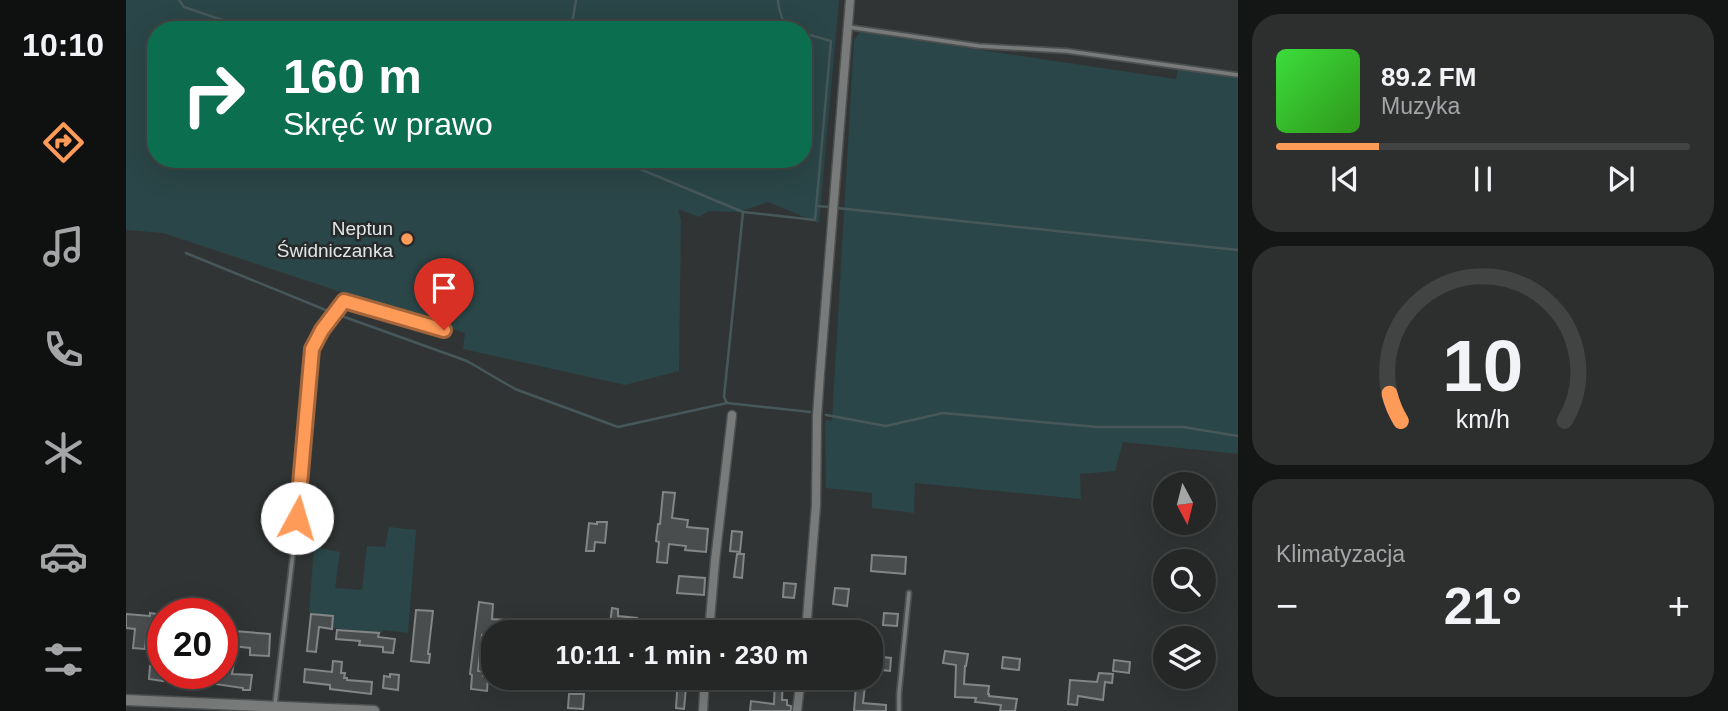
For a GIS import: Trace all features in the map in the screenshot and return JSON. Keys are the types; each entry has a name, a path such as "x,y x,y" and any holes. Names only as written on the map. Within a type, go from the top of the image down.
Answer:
{"street":[{"path":"807,620 816,516 820,373 850,0"},
{"path":"710,620 732,415"},
{"path":"702,711 704,690"},
{"path":"797,711 799,690"},
{"path":"126,700 374,711"}],"lane":[{"path":"848,27 979,46 1068,51 1238,75"},
{"path":"275,706 300,494 312,349 322,330 344,301 444,330"},
{"path":"899,711 909,593"}],"shaded area":[{"path":"126,0 839,0 819,223 768,202 739,212 709,211 699,217 678,209 681,220 679,371 625,385 463,349 465,333 163,233 126,230"},
{"path":"860,32 1176,79 1178,68 1238,75 1238,454 1123,442 1115,471 1080,474 1081,499 915,483 914,513 872,508 872,493 826,488 825,420 832,421 854,40"},
{"path":"389,527 416,530 408,633 333,628 334,616 309,613 314,547 340,552 335,588 362,590 367,546 385,547"}],"building":[{"path":"432,305 449,308 448,318 431,315"},
{"path":"663,492 675,493 672,518 688,520 687,527 708,529 706,552 685,550 686,546 669,544 667,563 657,562 659,542 656,541"},
{"path":"607,522 605,543 595,542 594,551 586,551 589,523"},
{"path":"732,531 742,532 740,552 730,551"},
{"path":"737,554 744,554 742,578 734,577"},
{"path":"872,555 906,557 905,574 871,571"},
{"path":"679,576 705,578 704,595 677,593"},
{"path":"784,583 796,584 794,598 783,597"},
{"path":"835,588 849,589 847,606 833,604"},
{"path":"479,602 493,604 492,619 505,620 481,620 478,671 481,672 481,690 487,691 471,689 470,674"},
{"path":"612,608 618,609 618,616 637,618 637,620 610,620"},
{"path":"416,610 433,611 429,663 411,661"},
{"path":"884,613 898,614 897,626 883,625"},
{"path":"126,614 147,616 145,649 133,648 135,629 126,628"},
{"path":"311,614 333,616 332,629 319,627 316,652 307,651"},
{"path":"337,630 379,633 378,637 395,639 393,653 383,652 383,647 359,645 360,641 336,639"},
{"path":"238,631 270,634 269,656 250,655 250,648 238,647"},
{"path":"945,651 968,654 964,684 989,686 989,696 1017,699 1015,711 1000,711 1001,705 975,702 976,698 955,697 956,665 943,663"},
{"path":"883,657 891,658 890,671 883,670"},
{"path":"1003,657 1020,659 1019,670 1002,668"},
{"path":"1114,660 1130,662 1129,673 1113,671"},
{"path":"333,661 342,662 341,673 345,673 344,678 347,680 372,682 371,694 330,689 330,685 304,682 305,669 332,672"},
{"path":"1099,673 1113,674 1112,683 1105,682 1103,700 1078,696 1077,705 1068,704 1070,680 1097,682"},
{"path":"238,674 252,675 250,690 238,687"},
{"path":"390,674 399,675 398,690 383,688 384,676 390,677"},
{"path":"677,690 686,690 684,709 676,708"},
{"path":"775,690 782,690 782,700 787,700 791,711 750,711 751,701 774,704"},
{"path":"856,690 865,690 863,703 886,705 886,711 854,711"},
{"path":"569,694 584,694 583,709 568,708"}],"waterway":[{"path":"179,0 184,7 225,21"},
{"path":"572,21 576,0"},
{"path":"778,0 784,21"},
{"path":"638,168 743,212 815,220 831,41 812,36"},
{"path":"816,206 830,207"},
{"path":"837,208 1238,250"},
{"path":"339,315 467,361 515,389 618,427 727,403 724,397 743,212"},
{"path":"186,253 328,311"},
{"path":"727,403 810,412"},
{"path":"826,415 886,426 943,413 1097,427 1183,427 1238,436"}],"place":[{"name":"Neptun Świdniczanka","path":"407,239"}],"route":[{"path":"297,518 312,349 322,330 344,301 444,330"}]}
